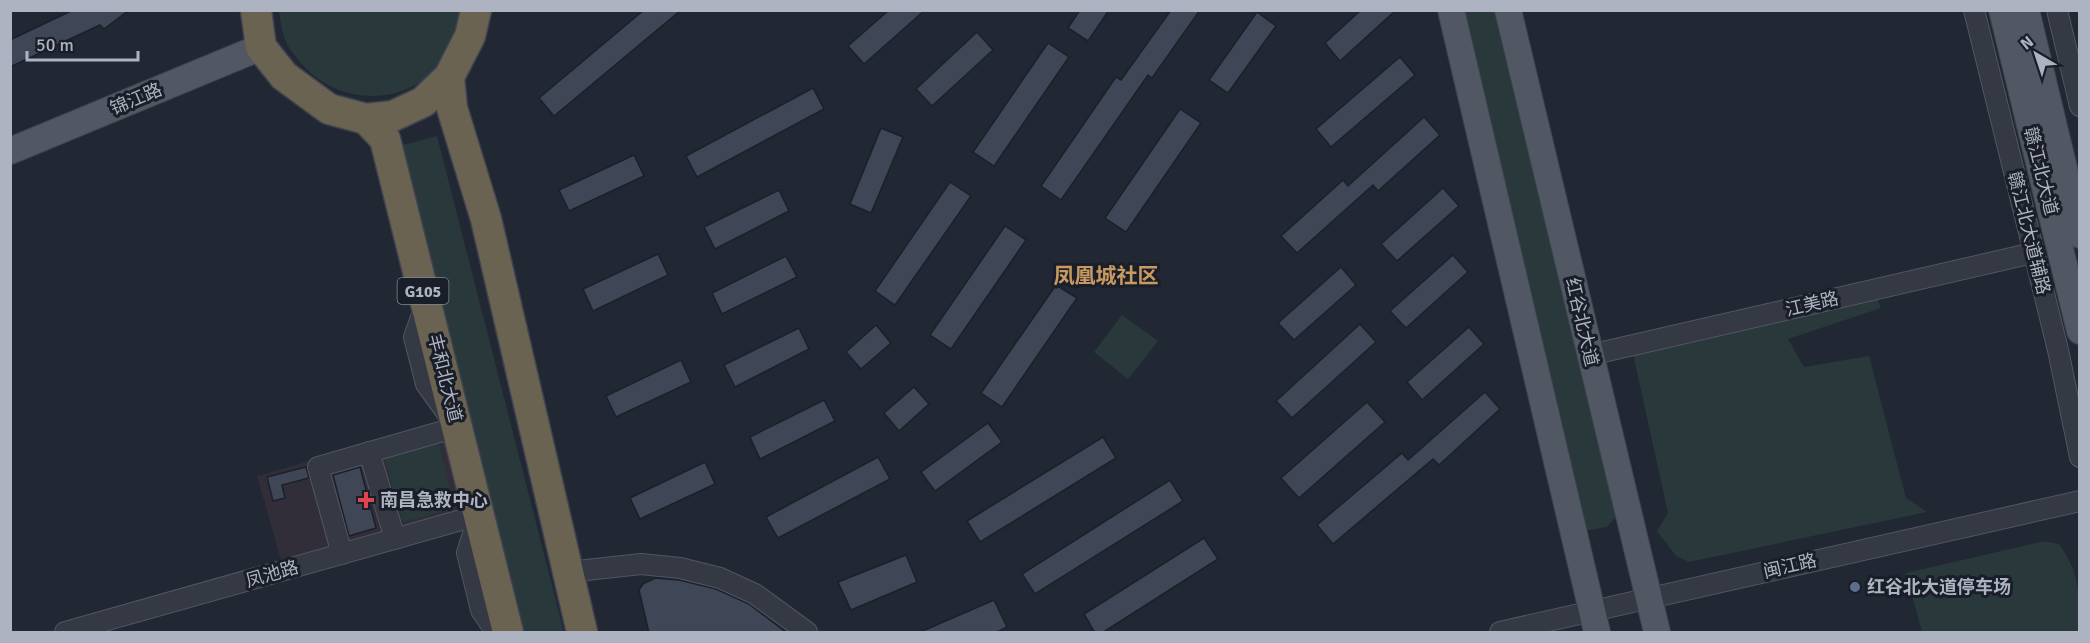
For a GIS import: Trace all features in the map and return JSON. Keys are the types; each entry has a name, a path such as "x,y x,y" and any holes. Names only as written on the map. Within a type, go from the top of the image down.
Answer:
{"highway":[{"path":"256,10 261,47 284,76 329,109 366,119 393,116 423,102 449,78 470,36 476,10"},
{"path":"449,78 452,108 486,219 582,633"},
{"name":"丰和北大道","path":"366,119 385,139 508,633"}],"main road":[{"path":"1451,10 1594,622"},
{"name":"红谷北大道","path":"1508,10 1657,633"},
{"name":"赣江北大道","path":"2002,10 2079,331"},
{"name":"赣江北大道","path":"2026,10 2079,235"},
{"name":"锦江路","path":"10,151 261,47"}],"street":[{"name":"赣江北大道辅路","path":"1974,10 2058,350 2079,457"},
{"path":"2057,10 2079,106"},
{"name":"江美路","path":"1590,355 2033,253"},
{"path":"342,554 318,466 457,427"},
{"path":"369,452 395,539"},
{"name":"闽江路","path":"1500,633 1594,622 1649,598 2079,501"},
{"path":"479,515 467,553 481,610 496,633"},
{"name":"凤池路","path":"65,633 106,627 342,554 479,515"},
{"path":"567,572 641,564 680,568 720,578 755,594 807,633"}],"shaded area":[{"path":"279,11 459,11 454,40 441,64 421,81 398,92 372,96 346,92 321,81 299,61 286,42"},
{"path":"1462,11 1498,11 1617,515 1607,527 1583,531"},
{"path":"437,136 564,632 523,632 399,146"},
{"path":"1877,298 1881,308 1788,339 1804,367 1869,356 1906,498 1927,512 1689,562 1676,556 1657,531 1668,513 1633,354"},
{"path":"1122,315 1158,341 1128,379 1094,352"},
{"name":"南昌急救中心","path":"446,422 475,524 286,578 257,476"},
{"path":"438,441 455,508 402,522 384,456"},
{"path":"2045,541 2059,544 2072,566 2078,586 2079,632 1922,632 1906,573"}],"building":[{"path":"73,10 129,10 104,29 100,25 10,67 10,40"},
{"path":"644,10 681,10 554,116 539,98"},
{"path":"889,10 925,10 864,64 848,46"},
{"path":"1080,10 1109,10 1088,41 1068,28"},
{"path":"1171,10 1200,10 1152,78 1148,75 1061,200 1041,186 1116,77 1121,80"},
{"path":"1361,10 1396,10 1340,61 1325,43"},
{"path":"1257,12 1276,26 1228,93 1209,80"},
{"path":"977,32 993,50 932,106 916,89"},
{"path":"1048,43 1069,57 994,166 973,152"},
{"path":"1400,57 1415,75 1331,147 1316,129"},
{"path":"813,88 824,109 697,177 686,156"},
{"path":"1180,109 1201,123 1126,232 1105,218"},
{"path":"1424,117 1440,135 1378,191 1373,185 1297,253 1281,236 1343,180 1348,186"},
{"path":"881,128 903,137 871,213 850,204"},
{"path":"634,155 644,176 569,211 559,190"},
{"path":"950,182 971,196 895,305 875,291"},
{"path":"1443,188 1459,206 1397,261 1381,244"},
{"path":"779,190 789,211 715,249 704,227"},
{"path":"1005,226 1026,240 951,349 930,335"},
{"path":"658,254 668,275 593,311 583,289"},
{"path":"1453,255 1468,272 1406,328 1390,311"},
{"path":"786,256 797,277 722,314 712,293"},
{"path":"1341,267 1356,285 1294,340 1278,323"},
{"path":"1056,285 1077,298 1002,407 981,393"},
{"path":"1360,324 1376,342 1292,418 1276,401"},
{"path":"876,325 891,343 861,369 846,352"},
{"path":"1469,327 1484,344 1422,400 1407,382"},
{"path":"799,328 809,349 735,387 724,365"},
{"path":"681,360 691,382 616,417 606,396"},
{"path":"914,387 929,404 899,431 884,413"},
{"path":"1485,392 1500,409 1439,465 1433,459 1333,544 1317,525 1402,453 1408,460"},
{"path":"824,400 835,421 760,459 750,437"},
{"path":"1367,402 1385,422 1299,498 1281,478"},
{"path":"988,423 1002,442 935,491 921,472"},
{"path":"1103,437 1116,458 980,542 967,521"},
{"path":"878,457 890,479 778,538 766,517"},
{"path":"705,462 715,484 640,519 630,498"},
{"path":"306,467 309,478 282,485 285,498 273,501 267,477"},
{"path":"360,467 376,528 349,536 333,475"},
{"path":"1170,480 1183,501 1035,594 1022,574"},
{"path":"1204,538 1218,559 1102,633 1095,633 1084,614"},
{"path":"906,555 917,582 851,610 838,582"},
{"path":"655,578 679,580 716,589 749,604 787,633 649,633 639,590 643,584"},
{"path":"994,600 1007,627 995,633 918,633"}],"place":[{"name":"南昌急救中心","path":"366,500"},
{"name":"红谷北大道停车场","path":"1855,587"}],"district":[{"name":"凤凰城社区","path":"1106,276"}]}
